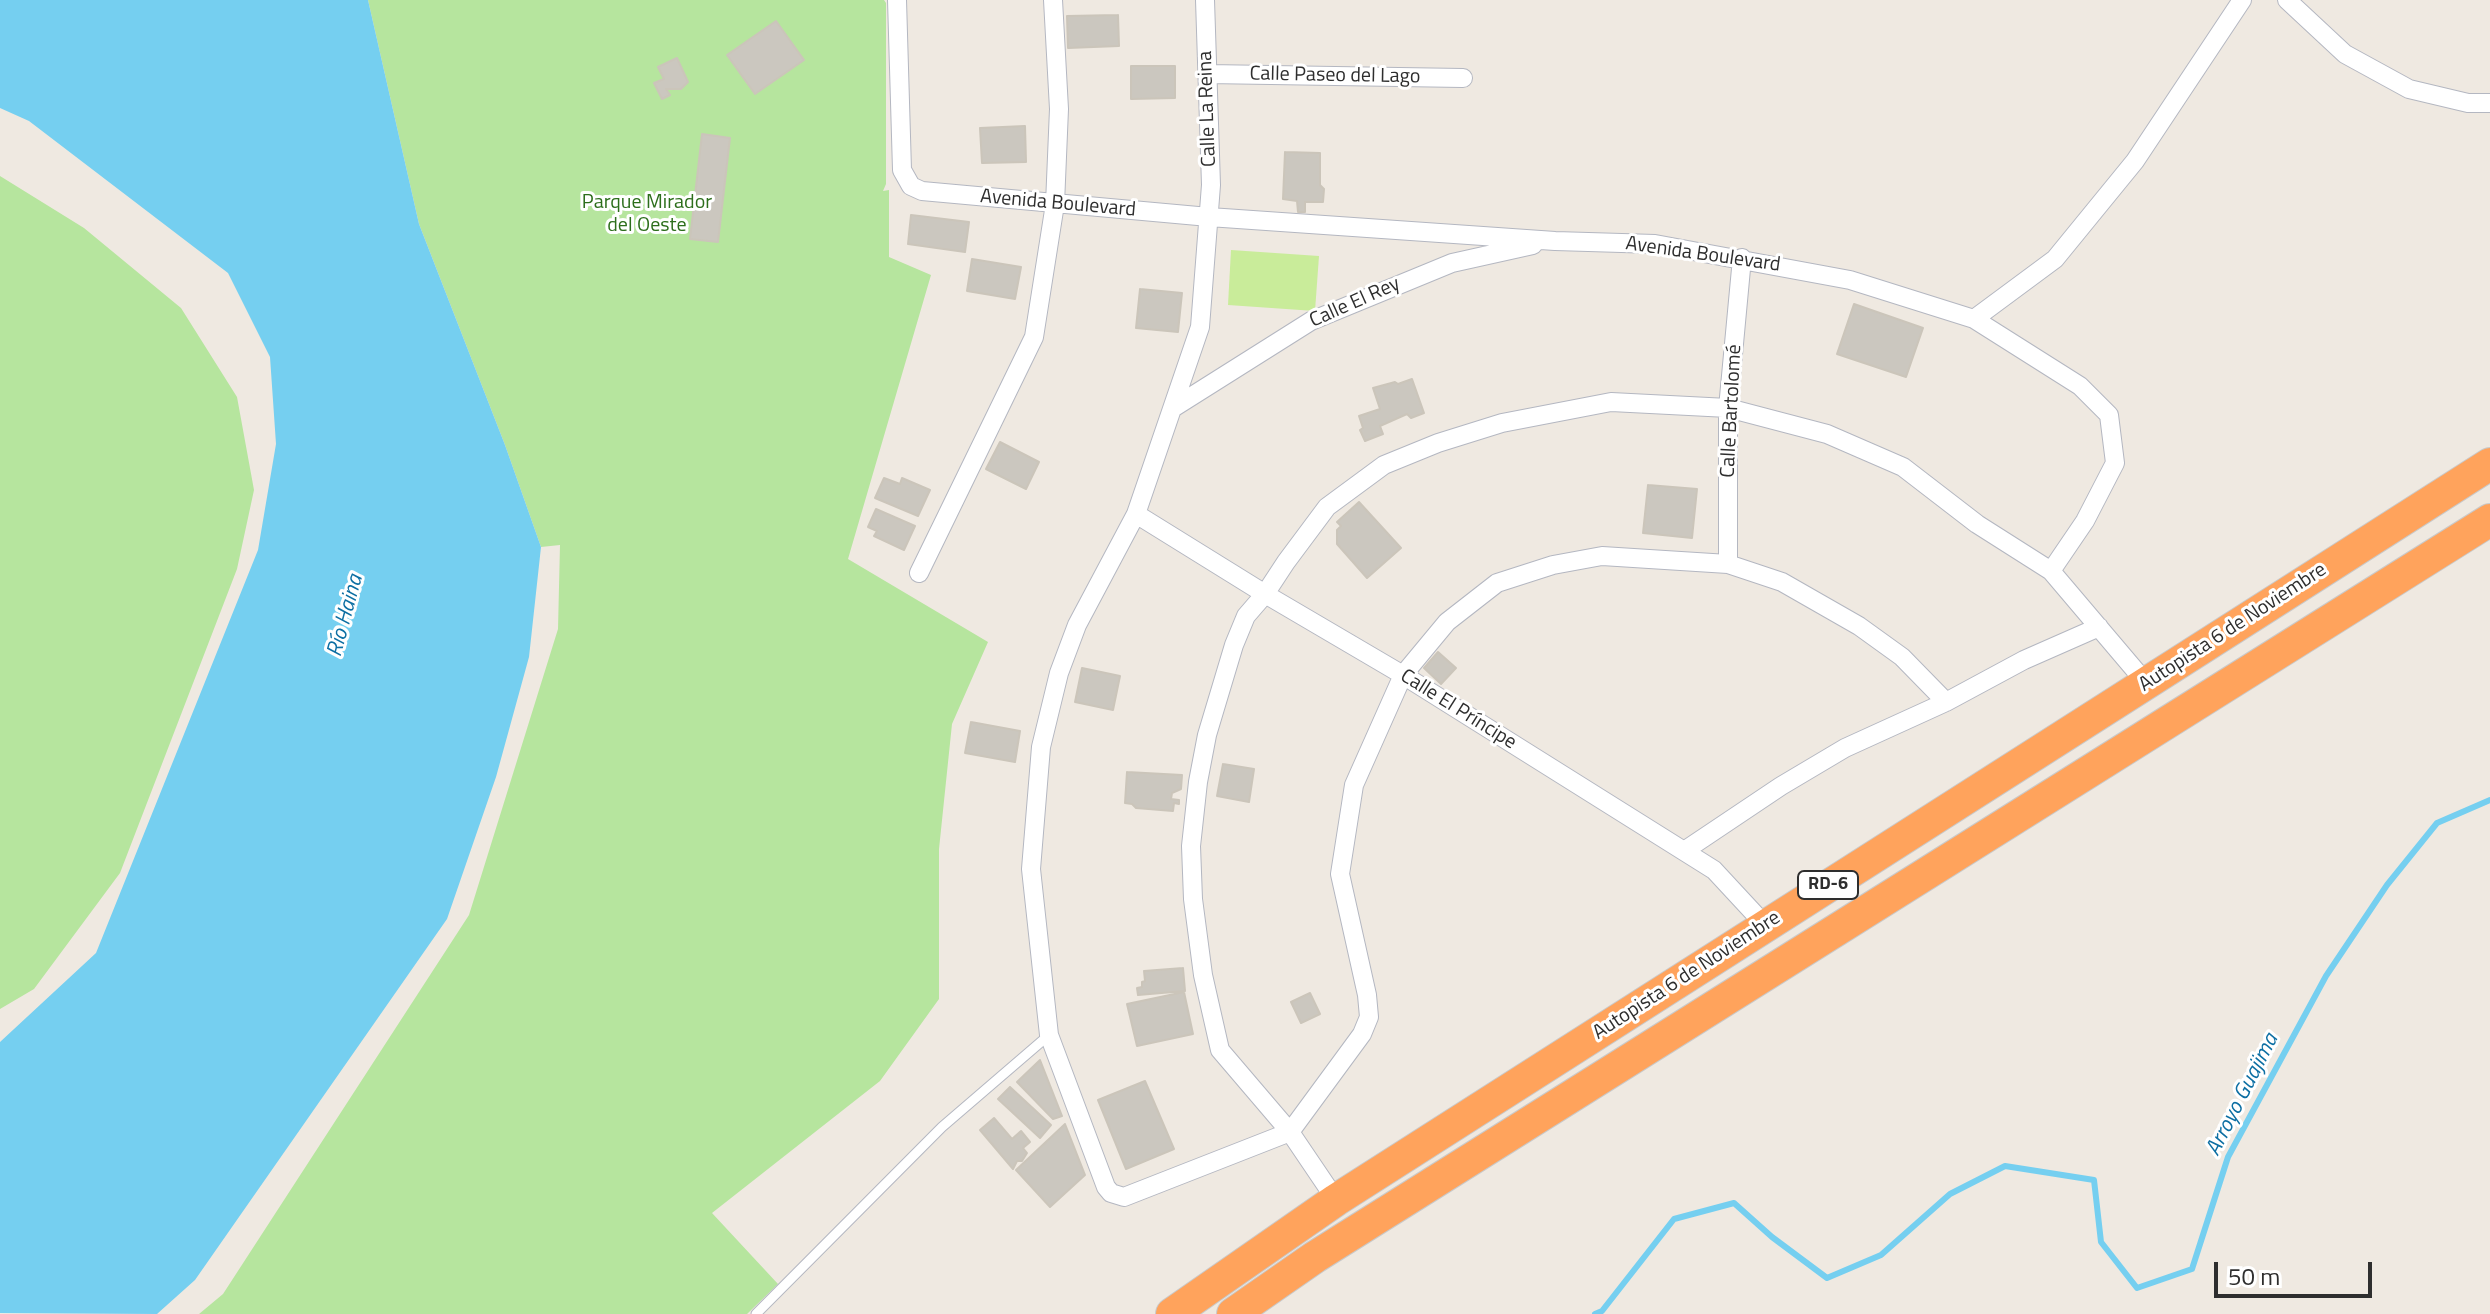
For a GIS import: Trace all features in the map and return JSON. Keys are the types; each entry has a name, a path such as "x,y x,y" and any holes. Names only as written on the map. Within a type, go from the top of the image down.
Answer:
{"highway":[{"name":"Autopista 6 de Noviembre","path":"1172,1314 1336,1200 2490,464"},
{"name":"Autopista 6 de Noviembre","path":"1233,1314 1315,1257 2490,520"}],"street":[{"name":"Avenida Boulevard","path":"897,0 902,170 911,186 922,191 1209,217 1555,241 1655,244 1850,280 1974,319 2080,386 2109,415 2115,463 2085,521 2051,571"},
{"path":"919,573 1034,337 1055,204 1059,109 1053,0"},
{"name":"Calle La Reina","path":"1205,0 1211,185 1200,327 1136,514 1077,625 1059,673 1041,747 1031,869 1049,1035 1106,1187 1116,1196 1124,1197 1290,1132"},
{"path":"1974,319 2055,259 2135,161 2242,0"},
{"path":"2287,0 2345,54 2409,89 2468,103 2490,103"},
{"name":"Calle Paseo del Lago","path":"1207,74 1463,78"},
{"name":"Calle El Rey","path":"1173,408 1311,321 1368,296 1452,263 1555,241"},
{"name":"Calle Bartolomé","path":"1728,564 1728,408 1742,258"},
{"path":"1336,1200 1290,1132 1220,1050 1203,975 1193,899 1191,846 1207,735 1246,616 1327,507 1384,465 1438,443 1502,423 1611,402 1728,408 1827,434 1903,467 1977,524 2051,571 2146,683"},
{"name":"Calle El Príncipe","path":"1136,514 1403,675 1714,870 1765,925"},
{"path":"1290,1132 1362,1034 1369,1017 1367,995 1340,874 1354,785 1403,675 1447,622 1497,583 1553,565 1602,556 1728,564 1782,582 1859,626 1902,657 1946,702"},
{"path":"1684,851 1781,786 1845,748 1946,702 2024,660 2099,627"}],"lane":[{"path":"756,1314 942,1127 1049,1035"}],"green space":[{"name":"Parque Mirador del Oeste","path":"368,0 884,0 886,3 886,184 883,191 889,190 889,257 931,275 848,559 988,642 952,724 939,849 939,999 880,1081 712,1213 778,1284 747,1314 199,1314 223,1294 469,915 558,629 560,545 541,547 419,224"},
{"path":"0,176 84,228 181,308 237,397 254,490 237,569 120,873 34,989 0,1009"},
{"path":"1231,250 1319,256 1315,311 1228,305"}],"water":[{"name":"Río Haina","path":"0,0 368,0 419,224 541,547 529,657 496,777 447,919 195,1280 157,1314 0,1313 0,1042 96,953 258,550 276,444 270,357 228,273 29,121 0,108"}],"building":[{"path":"1118,15 1119,46 1068,48 1067,16"},
{"path":"776,21 804,60 755,94 727,55"},
{"path":"677,58 688,82 681,89 666,89 670,95 662,99 654,83 664,79 658,67"},
{"path":"1131,66 1175,66 1175,98 1131,99"},
{"path":"1025,126 1026,162 982,163 980,128"},
{"path":"702,134 730,138 718,242 690,239"},
{"path":"1285,152 1320,153 1323,202 1305,202 1305,212 1298,212 1297,201 1283,199"},
{"path":"911,215 969,222 965,252 908,244"},
{"path":"972,259 1021,267 1015,299 967,291"},
{"path":"1140,289 1182,293 1178,332 1136,328"},
{"path":"1854,304 1923,328 1906,377 1837,354"},
{"path":"1412,379 1424,413 1411,418 1407,414 1380,426 1383,434 1365,441 1359,416 1380,409 1373,388"},
{"path":"1000,442 1039,462 1026,489 986,469"},
{"path":"884,478 900,484 902,478 930,490 918,516 875,498"},
{"path":"1648,485 1697,489 1692,538 1643,533"},
{"path":"1359,502 1401,548 1367,578 1337,544 1337,530 1341,526 1337,522"},
{"path":"876,509 915,526 904,550 874,536 877,531 868,527"},
{"path":"1438,652 1456,668 1441,684 1424,668"},
{"path":"1082,668 1120,676 1113,710 1075,702"},
{"path":"971,722 1020,731 1015,762 965,753"},
{"path":"1223,764 1254,769 1249,802 1217,796"},
{"path":"1127,772 1182,775 1181,789 1172,793 1171,799 1179,800 1179,804 1174,803 1173,811 1136,808 1125,803"},
{"path":"1183,968 1185,991 1138,995 1137,988 1142,987 1145,981 1144,971"},
{"path":"1184,992 1193,1034 1137,1046 1127,1004"},
{"path":"1310,993 1320,1014 1301,1023 1291,1002"},
{"path":"1040,1060 1062,1116 1053,1119 1017,1082"},
{"path":"1145,1081 1174,1149 1126,1169 1098,1100"},
{"path":"1010,1087 1051,1125 1040,1138 998,1099"},
{"path":"994,1118 1012,1139 1021,1131 1030,1142 1023,1148 1027,1153 1022,1161 1017,1161 1013,1169 980,1130"},
{"path":"1065,1124 1085,1175 1050,1207 1016,1170"}],"waterway":[{"name":"Arroyo Guajima","path":"1595,1314 1602,1311 1674,1219 1734,1203 1772,1237 1827,1278 1881,1255 1950,1194 2005,1166 2094,1180 2101,1242 2137,1288 2192,1269 2228,1157 2326,976 2387,885 2437,823 2490,800"}]}
